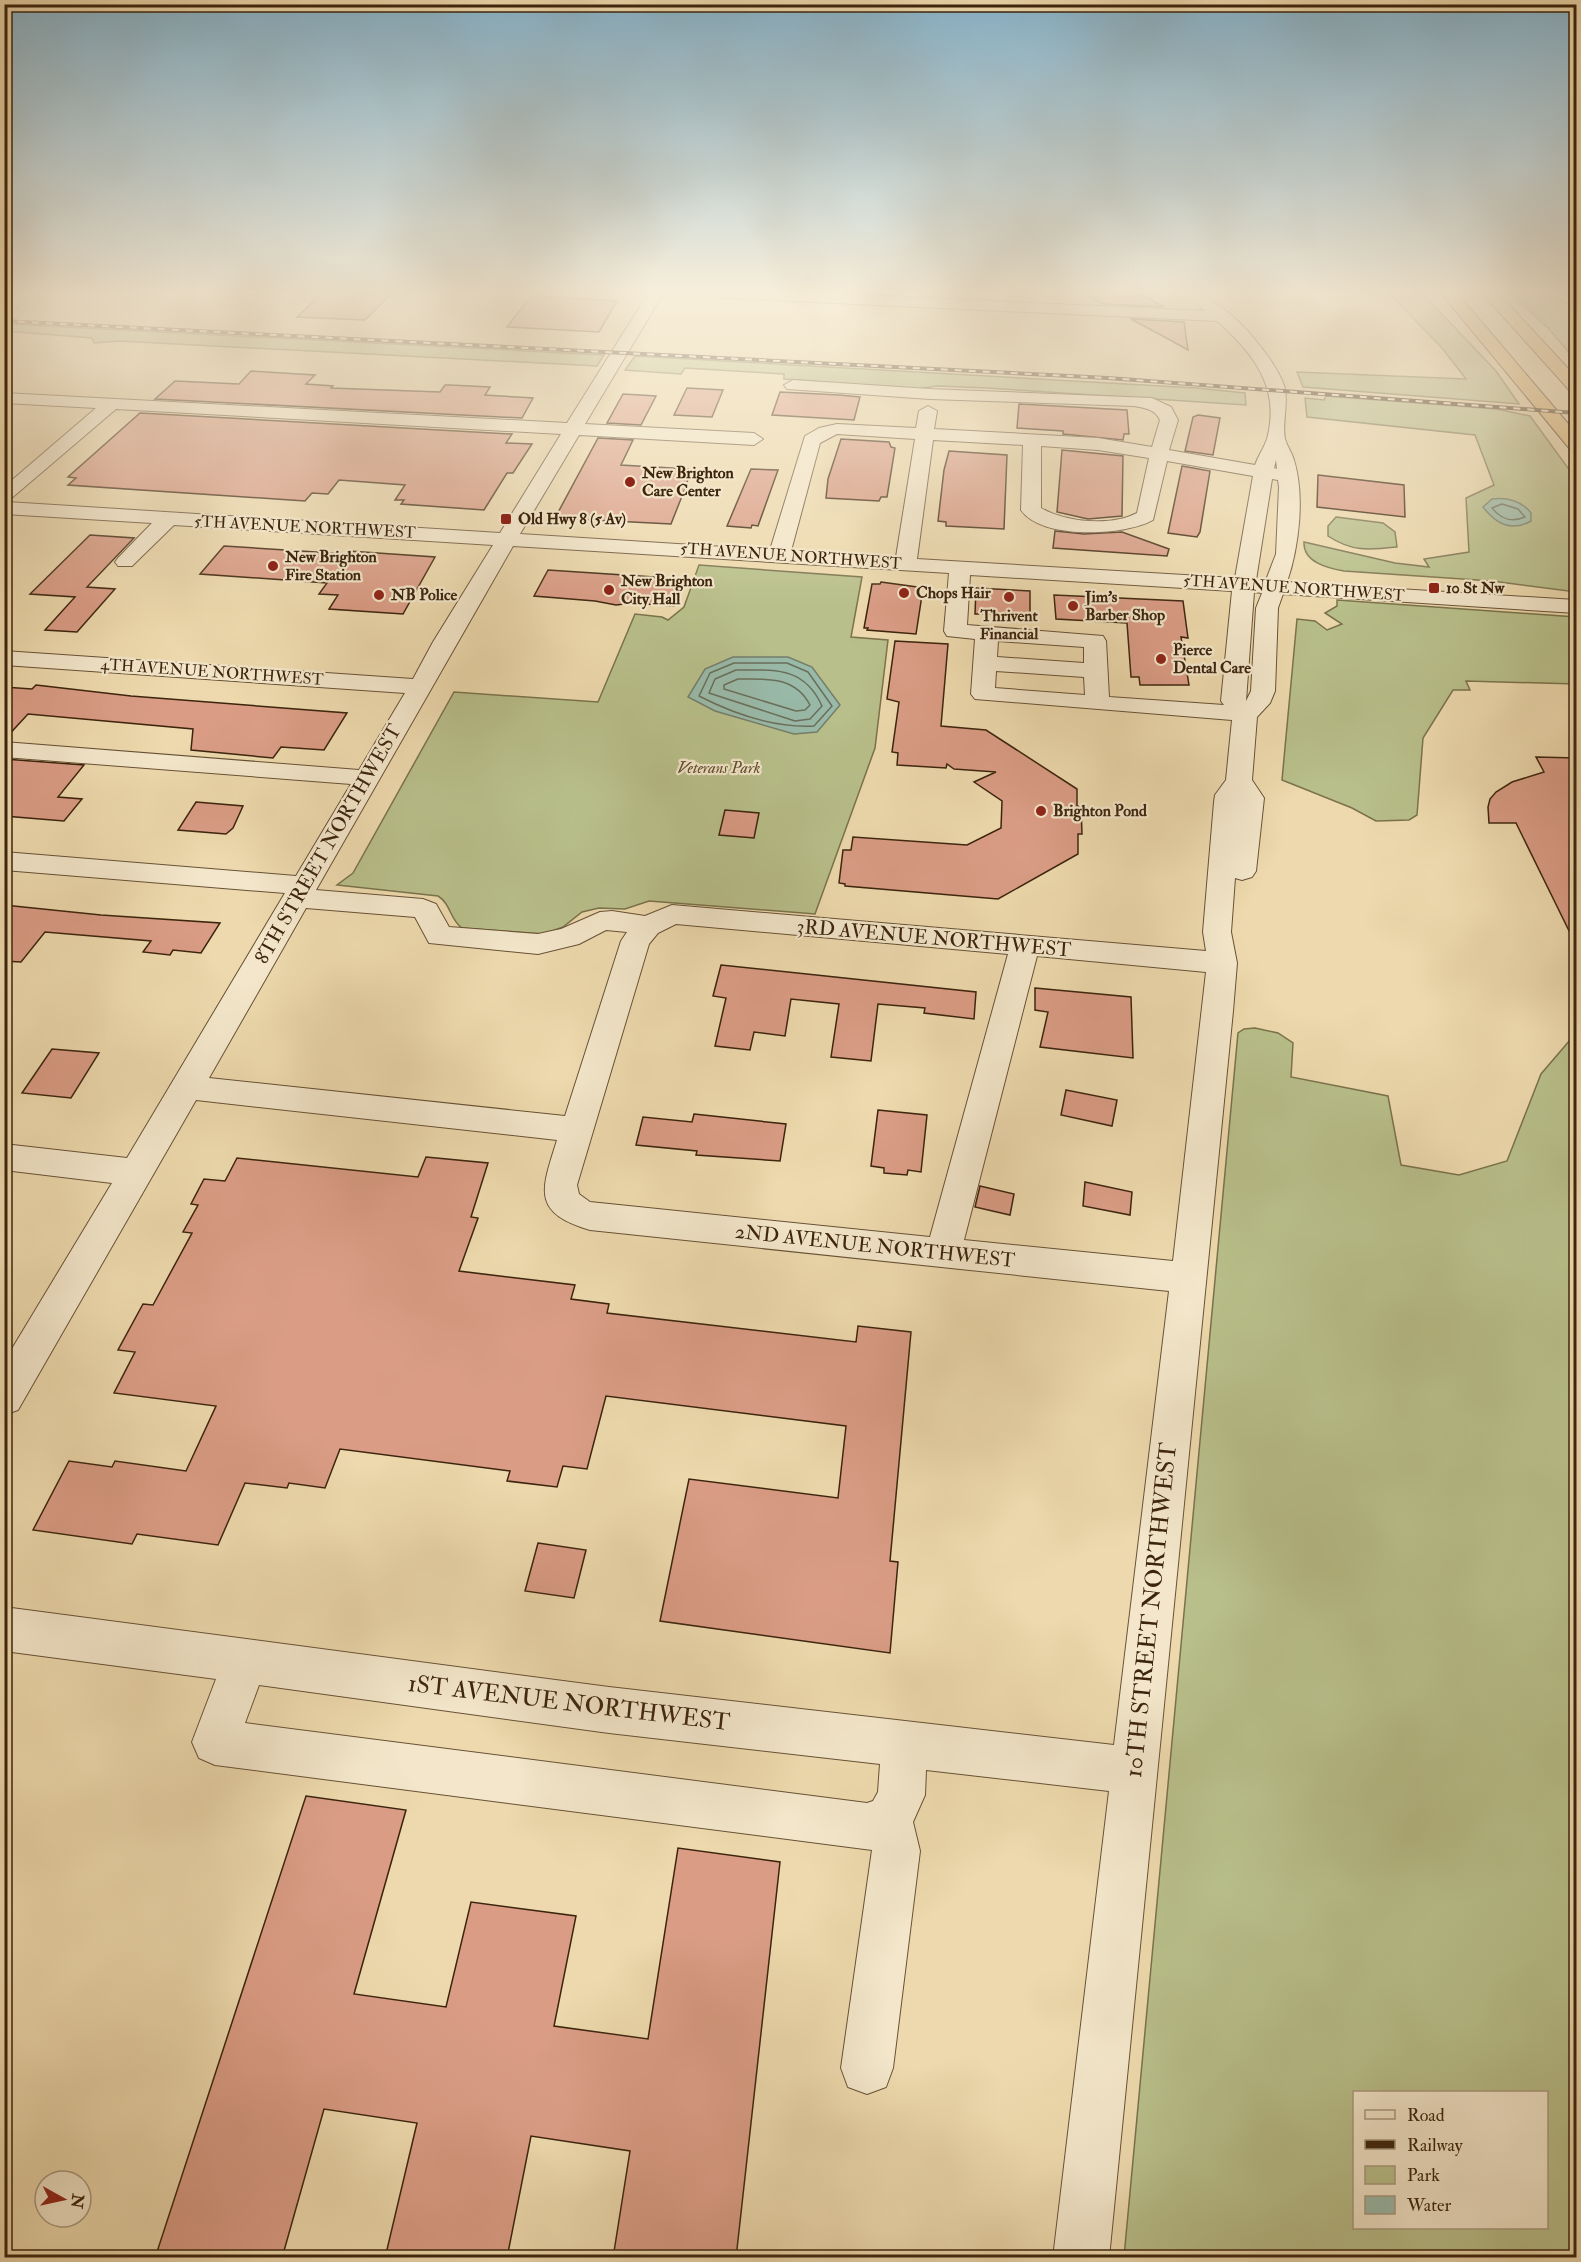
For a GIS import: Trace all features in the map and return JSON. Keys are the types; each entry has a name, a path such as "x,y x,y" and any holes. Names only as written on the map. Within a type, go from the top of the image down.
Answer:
{"highway":[{"path":"1537,398 1576,444"}],"street":[{"path":"4,398 574,429 673,443 751,439 735,455"},
{"name":"8TH STREET NORTHWEST","path":"4,1398 420,687 444,642 593,398"},
{"path":"906,563 930,398"},
{"path":"1009,398 1152,404 1165,411 1169,420 1159,454 1146,516 1142,520 1117,527 1054,522 1040,518 1031,510 1032,439"},
{"path":"1245,715 1233,701 1232,694 1241,603 1263,472 1276,439 1277,398"},
{"path":"4,497 112,404"},
{"path":"779,555 812,440 816,436 837,429 1098,444 1287,476"},
{"path":"1245,715 1258,703 1263,691 1267,608 1286,554 1289,487 1285,460 1276,439"},
{"name":"5TH AVENUE NORTHWEST","path":"4,508 1576,606"},
{"path":"125,562 169,519"},
{"path":"960,567 955,631 1095,641 1097,703"},
{"path":"987,633 983,694 1211,710 1245,715"},
{"name":"4TH AVENUE NORTHWEST","path":"4,658 420,687"},
{"path":"985,663 1096,671"},
{"name":"10TH STREET NORTHWEST","path":"1081,2258 1222,963 1232,940 1251,813 1251,798 1239,780 1245,715"},
{"path":"4,749 367,778"},
{"path":"4,861 300,892 423,908 430,915 432,926 439,936 538,944 569,937 600,921 612,920 648,926 636,941 577,1130 186,1087"},
{"name":"3RD AVENUE NORTHWEST","path":"648,926 672,914 1222,963"},
{"path":"942,1254 1025,946"},
{"name":"2ND AVENUE NORTHWEST","path":"577,1130 560,1185 561,1196 566,1206 575,1212 590,1216 1187,1278"},
{"path":"4,1158 136,1172"},
{"name":"1ST AVENUE NORTHWEST","path":"6,1632 609,1710 1134,1771"},
{"path":"245,1662 215,1742 867,1827 890,1821"},
{"path":"867,2068 896,1851 890,1821 901,1795 905,1744"}],"green space":[{"path":"1132,398 1245,398 1246,405"},
{"path":"1305,398 1324,400 1325,398 1347,398 1497,409 1530,416 1576,479 1576,592 1492,581 1344,571 1317,563 1307,555 1304,542 1395,563 1429,567 1424,559 1469,552 1466,498 1494,485 1475,435 1307,417"},
{"path":"1437,398 1515,398 1519,404"},
{"path":"1336,517 1383,523 1395,532 1397,547 1361,549 1345,545 1328,536 1328,526"},
{"name":"Veterans Park","path":"699,565 862,577 851,637 888,640 875,748 815,914 649,901 625,909 599,908 582,912 563,927 544,934 462,928 455,921 446,903 438,896 337,885 353,873 454,692 598,702 635,614 662,617 668,620 684,607"},
{"path":"1337,600 1576,617 1576,684 1466,681 1470,690 1453,690 1423,738 1417,815 1409,820 1376,821 1352,808 1282,780 1297,619 1315,621 1327,630 1342,624 1325,613 1337,606"},
{"path":"1255,1028 1278,1033 1293,1043 1291,1077 1388,1096 1401,1165 1459,1175 1507,1161 1541,1074 1576,1033 1576,2257 1124,2257 1238,1033 1244,1029"}],"water":[{"path":"1492,499 1509,499 1519,503 1531,513 1531,521 1517,526 1499,522 1483,507"},
{"path":"733,657 788,657 812,667 840,705 817,732 794,734 715,711 688,697 705,669"}],"building":[{"path":"157,398 533,398 522,418 155,399"},
{"path":"621,398 655,398 641,425 607,423"},
{"path":"682,398 720,398 712,417 674,415"},
{"path":"778,398 860,398 854,420 772,415"},
{"path":"1019,404 1127,410 1129,434 1124,434 1123,440 1063,434 1063,431 1017,428"},
{"path":"140,413 512,434 506,443 532,444 513,473 507,473 484,510 401,504 404,500 395,500 405,485 339,480 328,494 312,493 305,501 68,485 76,478 68,477"},
{"path":"1198,415 1220,418 1213,455 1185,451 1193,417"},
{"name":"New Brighton Care Center","path":"598,438 633,440 621,465 688,469 684,479 688,479 686,486 671,524 555,518"},
{"path":"841,439 889,442 891,447 895,448 887,497 881,497 879,501 826,498 828,479"},
{"path":"1062,450 1123,456 1122,516 1088,519 1057,512"},
{"path":"949,451 1007,455 1004,529 946,526 946,522 938,521 944,470"},
{"path":"1182,466 1210,471 1200,532 1197,537 1168,533"},
{"path":"751,469 778,470 758,526 752,525 751,528 727,526"},
{"path":"1318,475 1404,485 1405,517 1317,507"},
{"path":"1055,531 1084,534 1122,532 1169,549 1167,556 1053,548"},
{"path":"90,535 134,538 87,587 115,589 77,632 45,630 75,597 30,594"},
{"path":"224,546 435,557 403,614 329,609 338,595 319,594 327,583 200,574"},
{"name":"New Brighton City Hall","path":"548,570 684,579 674,606 633,603 616,605 534,596"},
{"path":"881,582 917,587 916,594 922,595 916,634 864,628 872,584"},
{"path":"976,588 1030,591 1030,614 975,614"},
{"path":"1054,595 1183,601 1188,638 1181,637 1189,685 1140,685 1139,677 1131,677 1127,623 1056,619"},
{"name":"Brighton Pond","path":"895,641 948,644 941,726 986,730 1077,789 1077,806 1081,807 1082,834 1078,834 1078,854 998,899 845,886 839,883 843,850 851,850 853,837 967,845 1001,828 1002,801 974,782 996,772 954,769 947,764 946,768 897,765 898,753 892,752 899,702 887,699"},
{"path":"36,685 131,696 347,713 324,750 281,747 273,758 191,750 193,729 28,714 4,740 4,687 32,689"},
{"path":"1536,757 1576,758 1576,945 1516,823 1489,823 1488,807 1490,799 1496,792 1512,782 1544,772"},
{"path":"4,759 84,765 58,797 82,799 64,821 4,816"},
{"path":"196,802 243,806 233,828 226,834 178,830"},
{"path":"725,810 759,813 754,838 719,835"},
{"path":"4,905 101,915 220,923 201,953 173,950 170,955 143,952 151,941 45,932 21,962 4,961"},
{"path":"721,965 976,992 974,1019 924,1013 925,1008 878,1004 871,1061 831,1057 839,1004 791,999 785,1036 754,1032 750,1050 715,1046 726,998 713,996"},
{"path":"1035,988 1131,997 1133,1058 1040,1047 1048,1012 1035,1010"},
{"path":"52,1049 99,1053 71,1098 22,1093"},
{"path":"1066,1090 1117,1100 1112,1126 1061,1115"},
{"path":"878,1110 927,1115 921,1172 908,1170 907,1175 884,1173 884,1168 871,1166"},
{"path":"694,1114 786,1124 780,1161 696,1155 697,1151 636,1145 643,1117 692,1122"},
{"path":"426,1157 488,1163 471,1217 478,1218 459,1271 575,1285 571,1299 609,1304 607,1313 856,1342 858,1326 911,1332 890,1561 898,1562 890,1653 660,1621 689,1479 838,1498 846,1426 606,1396 587,1469 563,1466 557,1487 507,1481 510,1471 340,1449 325,1488 289,1483 287,1488 245,1483 218,1545 137,1534 132,1544 33,1530 69,1461 112,1467 115,1461 186,1471 216,1406 114,1393 135,1352 118,1350 143,1304 153,1305 192,1233 183,1232 198,1205 191,1204 204,1179 225,1181 237,1158 418,1177"},
{"path":"1085,1182 1132,1192 1130,1215 1083,1206"},
{"path":"980,1186 1014,1194 1010,1215 975,1207"},
{"path":"538,1543 586,1550 574,1598 525,1591"},
{"path":"306,1796 406,1810 354,1994 446,2007 471,1902 576,1916 554,2026 648,2039 678,1848 780,1862 736,2258 613,2258 630,2151 531,2136 507,2258 385,2258 417,2123 324,2109 282,2258 155,2258"}],"railway":[{"path":"1370,398 1576,413"}],"place":[{"name":"New Brighton Care Center","path":"630,482"},
{"name":"Old Hwy 8 (5 Av)","path":"506,519"},
{"name":"New Brighton Fire Station","path":"273,566"},
{"name":"10 St Nw","path":"1434,588"},
{"name":"New Brighton City Hall","path":"609,590"},
{"name":"Chops Hair","path":"904,593"},
{"name":"NB Police","path":"379,595"},
{"name":"Thrivent Financial","path":"1009,597"},
{"name":"Jim's Barber Shop","path":"1073,606"},
{"name":"Pierce Dental Care","path":"1161,659"},
{"name":"Brighton Pond","path":"1041,811"}]}
